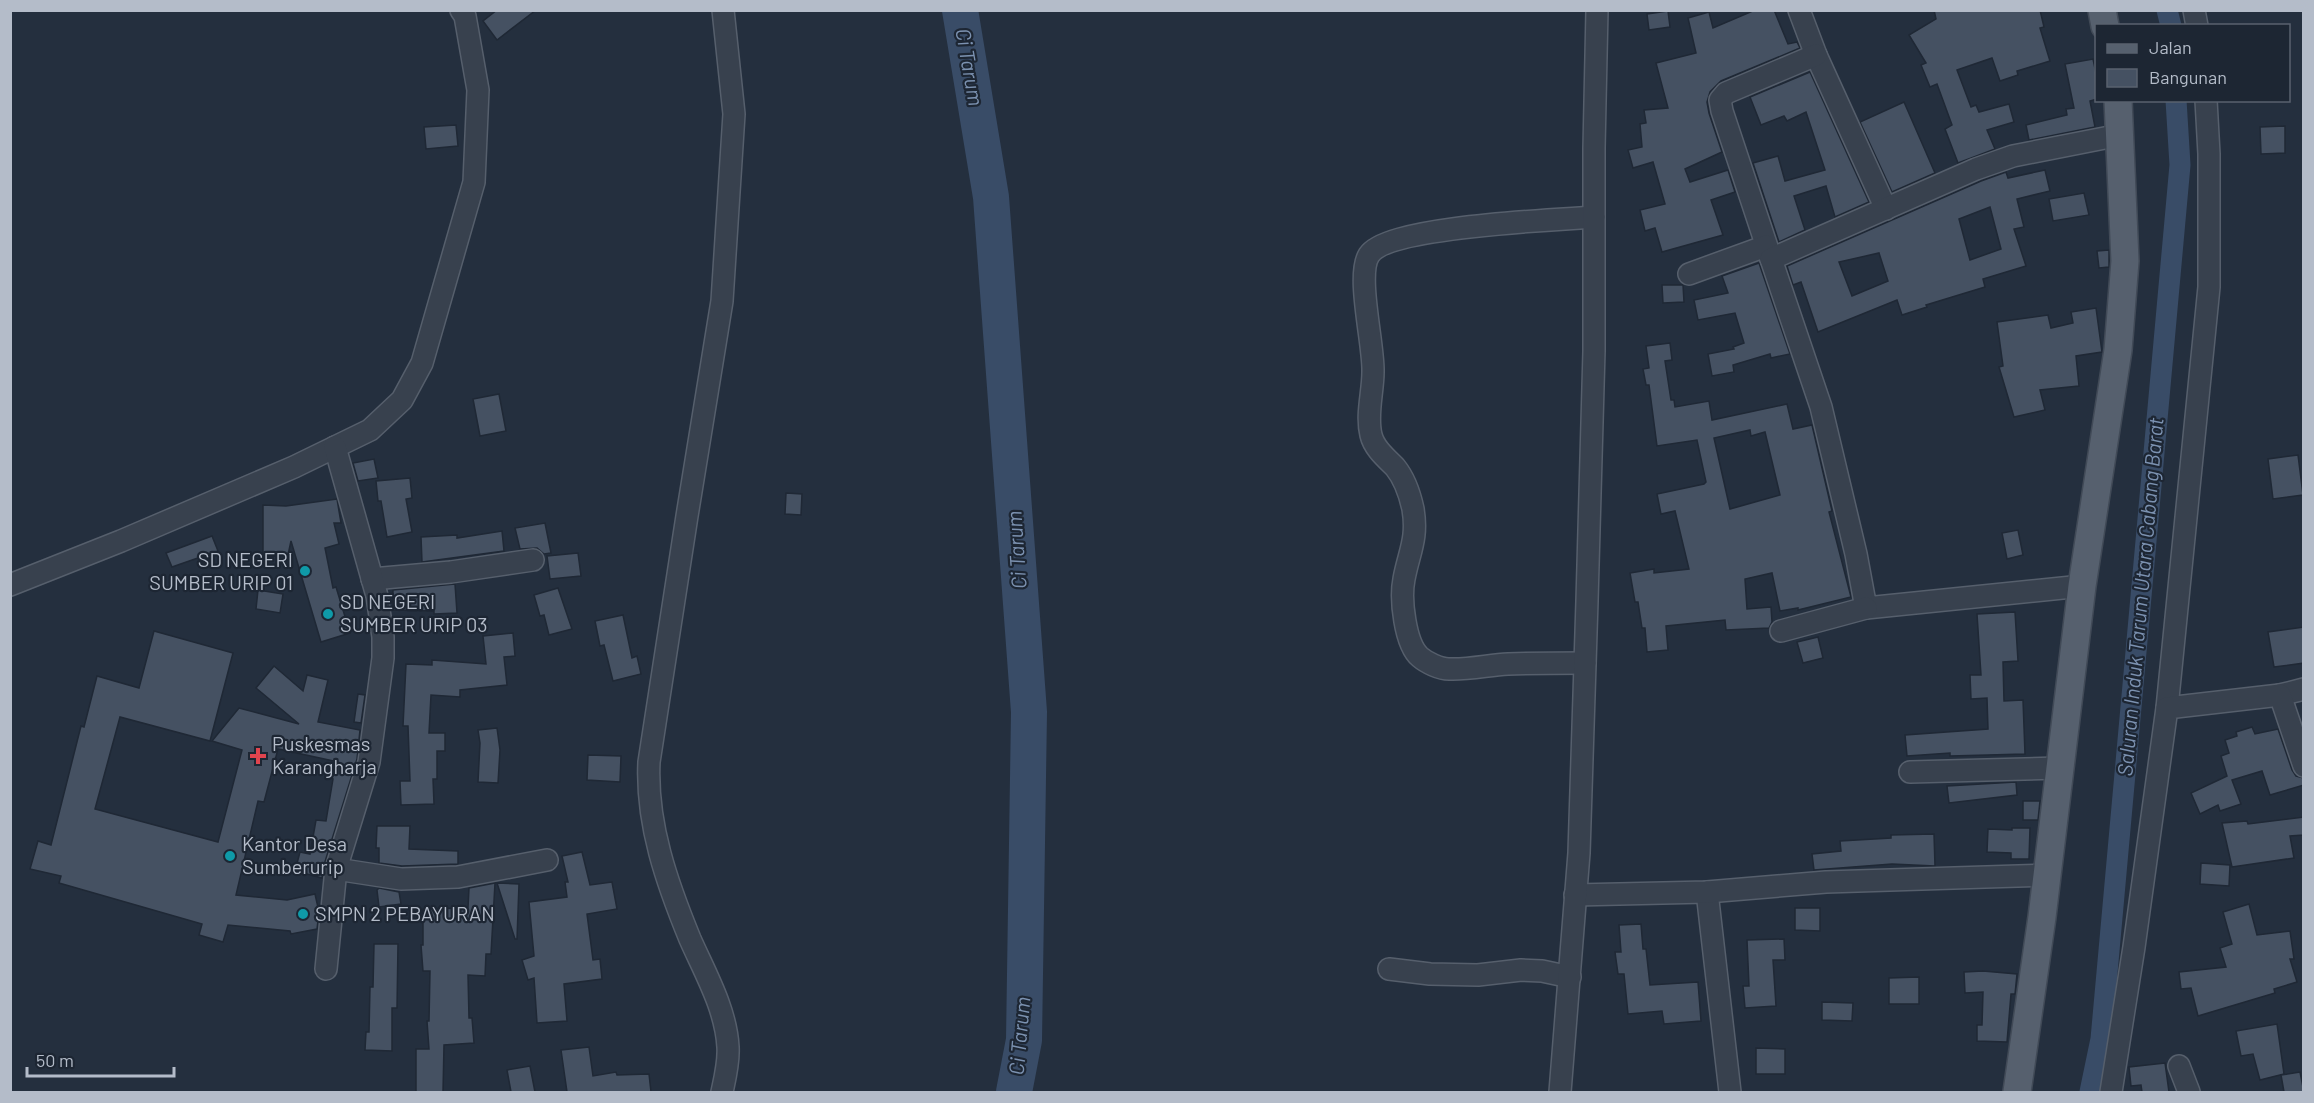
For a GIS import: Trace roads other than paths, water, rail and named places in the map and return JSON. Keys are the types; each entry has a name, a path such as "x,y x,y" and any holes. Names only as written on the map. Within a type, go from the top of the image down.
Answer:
{"main road":[{"path":"2017,1092 2047,875 2082,586 2118,350 2125,261 2118,102"}],"street":[{"path":"10,585 121,541 294,467 370,430 402,400 422,363 474,182 478,90 465,16 461,10"},
{"path":"723,10 734,114 722,301 649,762 648,788 654,831 664,864 689,936 719,1008 725,1031 728,1048 723,1092"},
{"path":"1560,1092 1579,853 1594,351 1597,10"},
{"path":"1799,10 1816,55 1886,209"},
{"path":"1816,55 1726,93 1720,100 1821,407 1856,554 1866,608"},
{"path":"2111,1092 2134,947 2167,708 2209,287 2209,154 2206,102"},
{"path":"1689,274 1769,253 1886,209 2013,156 2120,135"},
{"path":"1585,663 1512,664 1447,669 1428,663 1419,656 1412,645 1406,628 1403,582 1414,544 1413,507 1397,470 1371,437 1369,423 1373,368 1365,266 1370,254 1395,240 1479,225 1594,218"},
{"path":"326,969 336,869 369,762 383,658 383,637 372,579 335,447"},
{"path":"372,579 451,572 533,560"},
{"path":"1781,631 1866,608 2082,586"},
{"path":"2167,708 2280,695 2304,689"},
{"path":"2280,695 2304,766"},
{"path":"1910,772 2059,768"},
{"path":"336,869 400,879 458,877 547,860"},
{"path":"1575,895 1707,892 1826,882 2047,875"},
{"path":"1707,892 1730,1092"},
{"path":"1389,969 1430,974 1478,975 1521,969 1570,977"},
{"path":"2179,1066 2189,1092"}],"waterway":[{"name":"Ci Tarum","path":"960,10 991,197 1029,712 1024,1040 1014,1092"},
{"name":"Saluran Induk Tarum Utara Cabang Barat","path":"2167,10 2170,24"},
{"name":"Saluran Induk Tarum Utara Cabang Barat","path":"2090,1092 2101,1039 2180,165 2176,102"}],"place":[{"name":"SD NEGERI SUMBER URIP 01","path":"305,571"},
{"name":"SD NEGERI SUMBER URIP 03","path":"328,614"},
{"name":"Puskesmas Karangharja","path":"258,756"},
{"name":"Kantor Desa Sumberurip","path":"230,856"},
{"name":"SMPN 2 PEBAYURAN","path":"303,914"}]}
